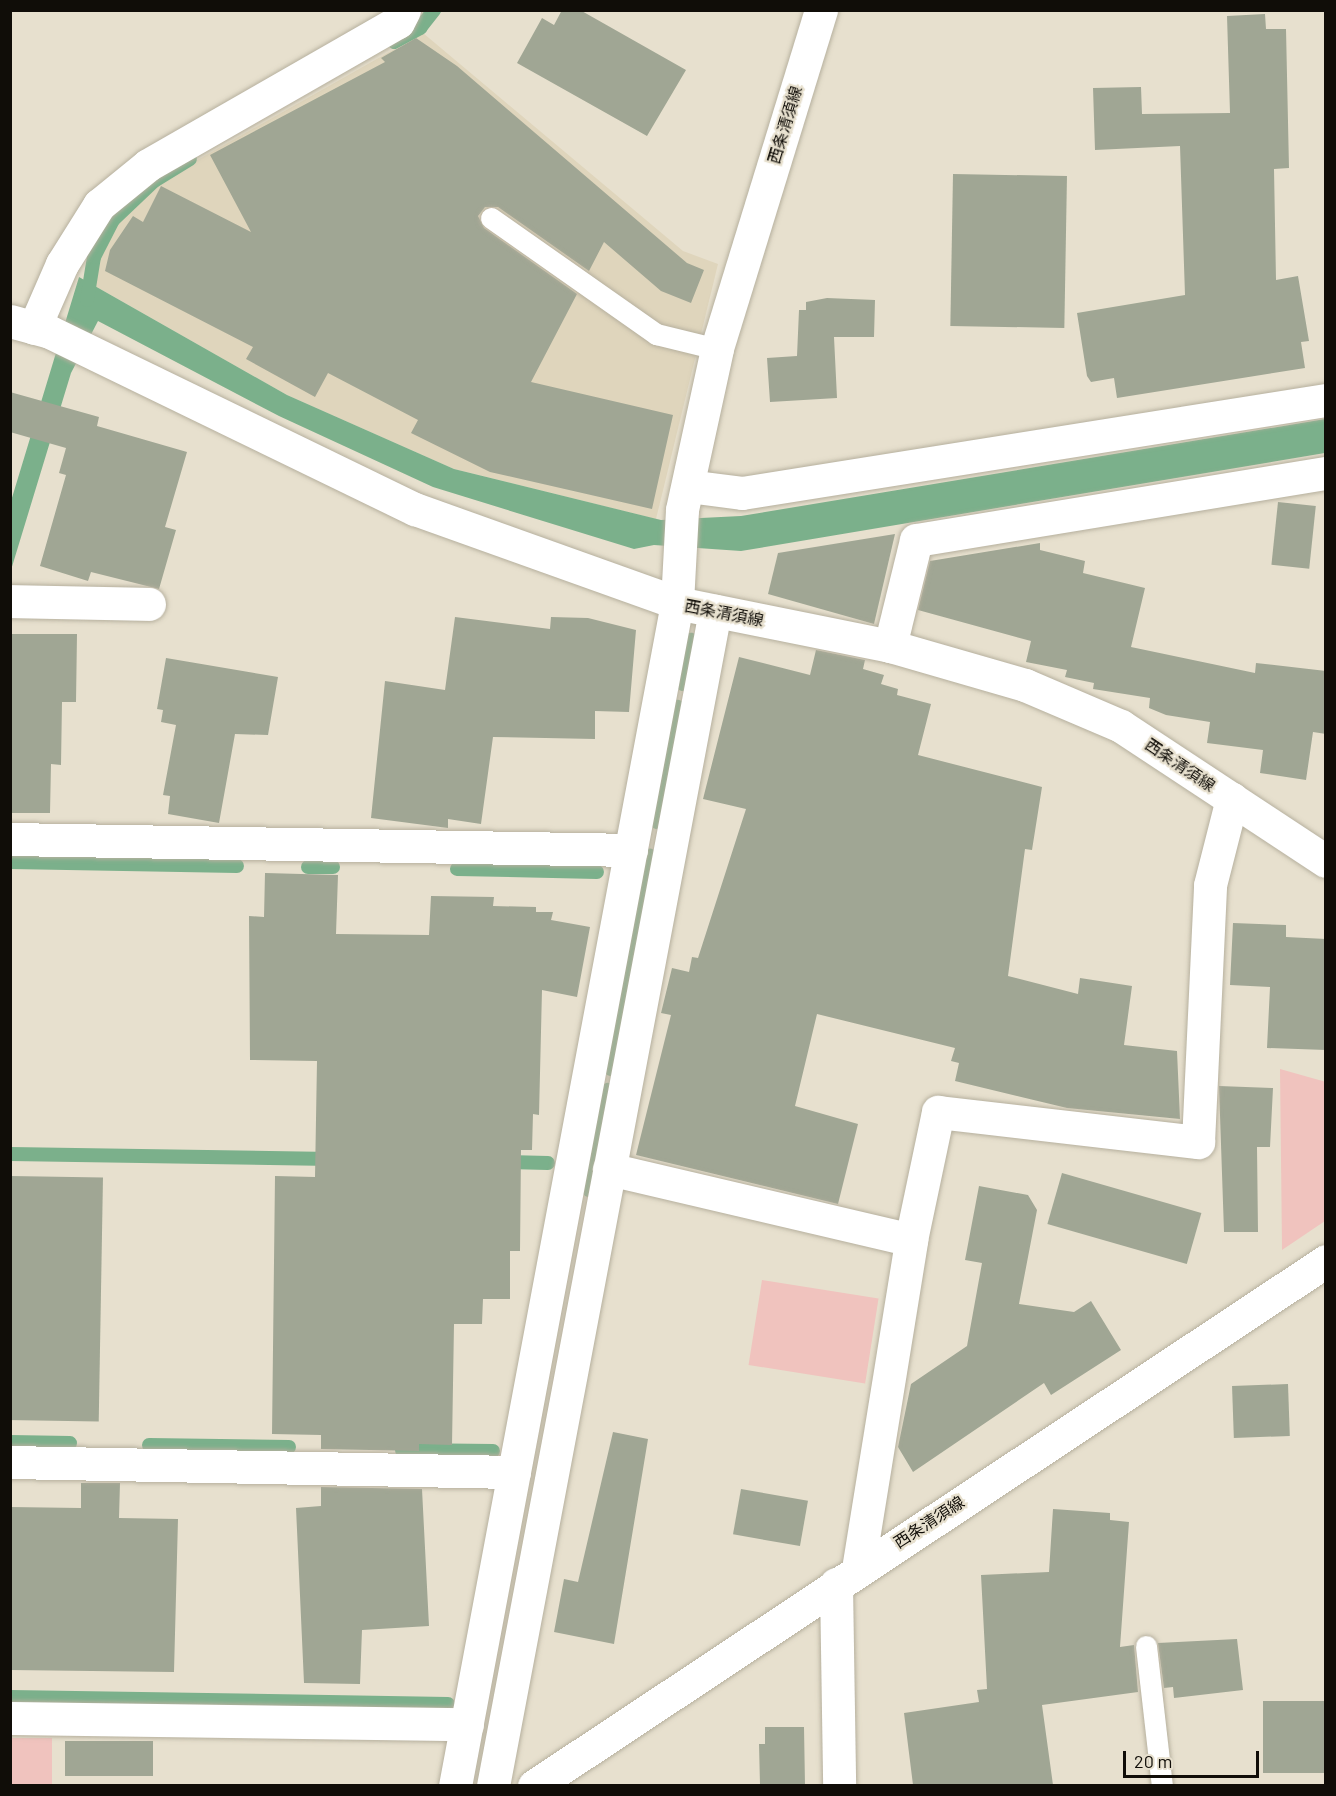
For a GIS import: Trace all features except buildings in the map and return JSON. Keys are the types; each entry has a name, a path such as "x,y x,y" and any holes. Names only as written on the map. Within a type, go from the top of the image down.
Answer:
{"street":[{"path":"404,10 398,22 148,165 99,205 62,264 32,327 90,352 415,508 677,603 455,1785"},
{"name":"西条清須線","path":"821,10 717,349 685,498 677,603 890,646 1025,685 1121,726 1326,861"},
{"path":"685,498 742,493 1326,400"},
{"path":"890,646 916,540 1326,473"},
{"path":"10,601 149,604"},
{"path":"493,1785 715,611"},
{"path":"839,1785 847,1576 911,1240 938,1112 1198,1142 1210,885 1232,800"},
{"path":"10,839 631,850"},
{"path":"609,1169 911,1240"},
{"name":"西条清須線","path":"534,1785 1326,1261"},
{"path":"10,1462 514,1472"},
{"path":"10,1718 467,1724"}],"lane":[{"path":"491,218 656,334 717,349"},
{"path":"1146,1646 1162,1785"}],"shaded area":[{"path":"423,33 683,251 718,264 656,519 454,469 287,395 95,286 97,260 115,222 155,184"},
{"path":"79,277 287,395 454,469 661,520 741,516 1325,419 1325,453 741,551 654,545 634,549 433,487 279,416 98,321 71,373 11,570 11,501"},
{"path":"1280,1069 1326,1082 1325,1221 1282,1250"},
{"path":"762,1280 879,1298 865,1383 749,1365"},
{"path":"11,1738 52,1738 52,1785 11,1785"}],"waterway":[{"path":"394,42 420,28 434,10"},
{"path":"87,300 94,257 113,220 154,181 190,159"},
{"path":"683,684 691,640"},
{"path":"657,822 678,707"},
{"path":"611,1069 650,856"},
{"path":"10,862 237,866"},
{"path":"308,867 333,867"},
{"path":"457,869 597,872"},
{"path":"589,1190 608,1090"},
{"path":"10,1154 332,1159"},
{"path":"505,1162 548,1163"},
{"path":"10,1442 70,1443"},
{"path":"149,1445 289,1447"},
{"path":"402,1450 493,1451"},
{"path":"10,1697 448,1704"}]}
